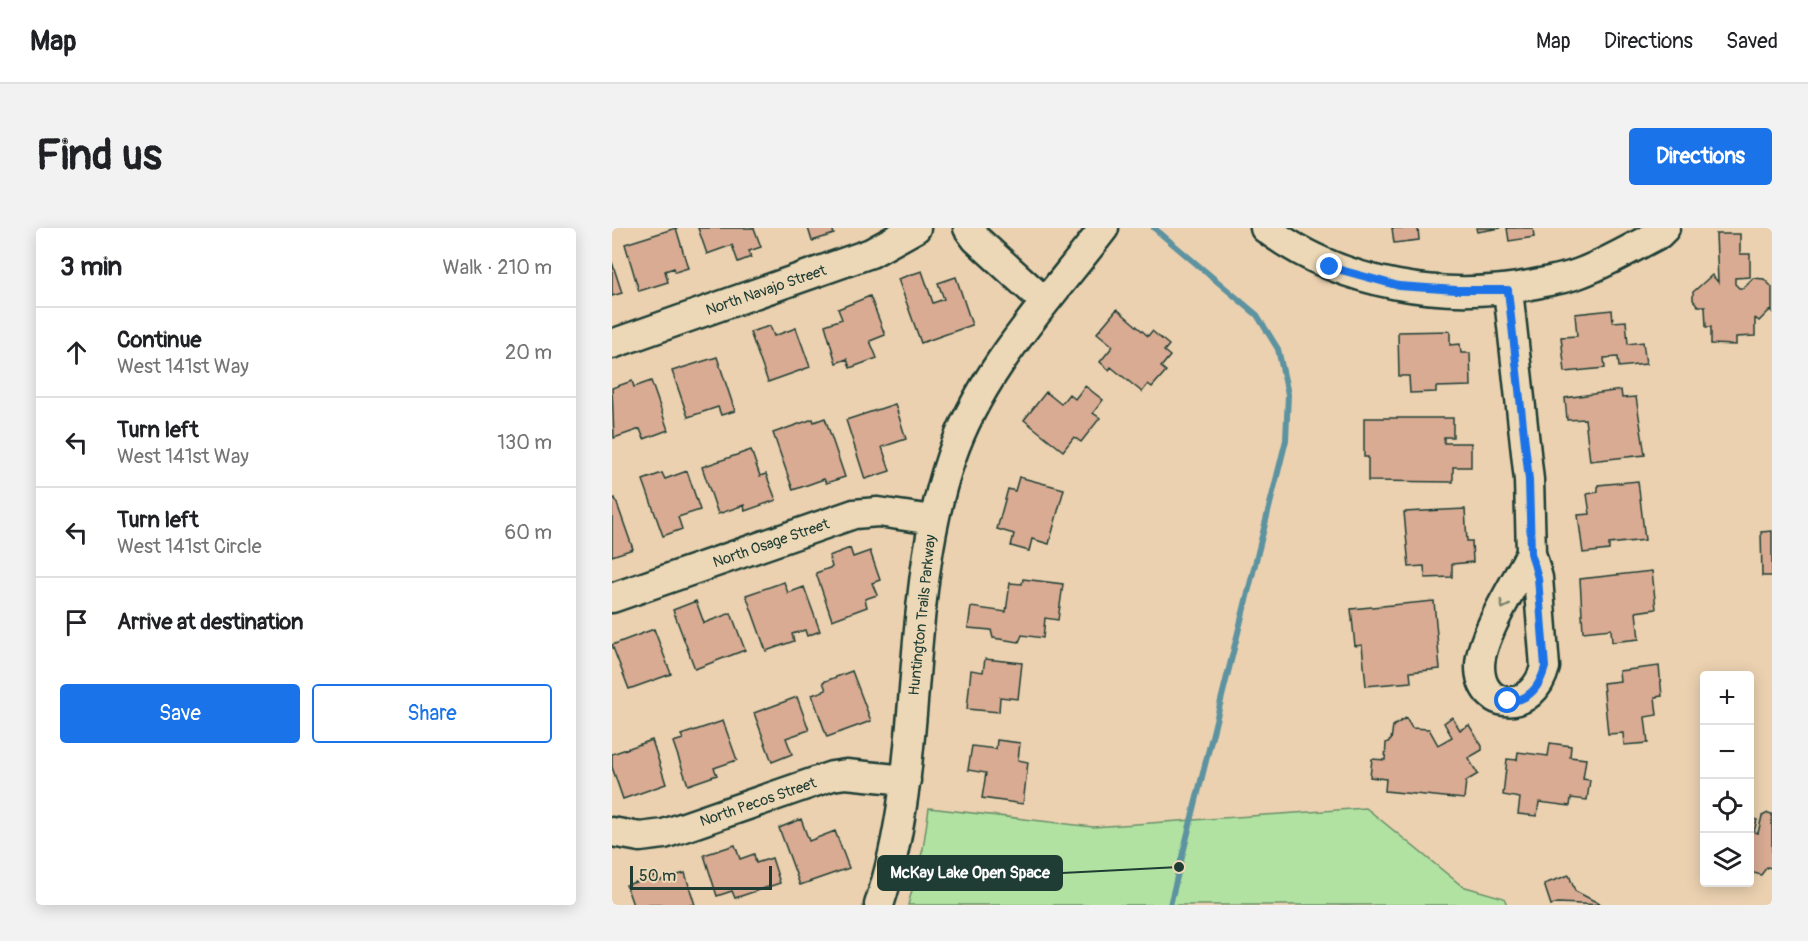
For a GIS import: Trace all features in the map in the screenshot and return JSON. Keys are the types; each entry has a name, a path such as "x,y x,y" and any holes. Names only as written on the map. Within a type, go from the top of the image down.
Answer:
{"street":[{"name":"North Navajo Street","path":"612,344 871,254 916,228"},
{"path":"968,228 976,239 1045,302"},
{"name":"Huntington Trails Parkway","path":"879,905 899,832 906,780 922,598 933,520 952,457 976,401 1045,302 1104,228"},
{"path":"1265,228 1330,267 1399,286 1456,290 1508,290 1579,274 1659,234 1665,228"},
{"path":"1508,290 1529,480 1531,553"},
{"name":"North Osage Street","path":"612,598 854,514 878,512 933,520"},
{"name":"North Pecos Street","path":"612,832 640,837 664,834 832,776 846,774 906,780"}],"green space":[{"path":"929,808 1093,827 1366,808 1462,886 1504,898 1507,905 908,905 923,849"}],"building":[{"path":"676,228 688,268 675,272 674,268 665,271 668,282 639,291 625,244"},
{"path":"698,228 754,228 761,247 749,251 751,257 738,262 732,245 707,254"},
{"path":"808,228 832,228 834,234 812,241"},
{"path":"1392,228 1418,228 1419,240 1394,243"},
{"path":"1476,228 1501,228 1477,232"},
{"path":"1507,228 1533,228 1534,237 1509,241"},
{"path":"1716,234 1740,234 1740,254 1750,254 1750,277 1735,278 1735,284 1739,288 1743,288 1753,278 1764,279 1772,287 1772,312 1770,310 1759,321 1755,318 1755,336 1736,337 1736,345 1711,344 1711,327 1706,327 1705,306 1698,306 1693,300 1693,292 1712,275 1718,282"},
{"path":"612,262 622,293 612,296"},
{"path":"922,271 933,303 944,299 938,283 956,277 972,325 921,343 898,279"},
{"path":"870,296 885,335 870,341 877,358 850,368 847,359 836,363 825,325 842,319 838,309"},
{"path":"1117,309 1148,336 1152,331 1169,345 1164,351 1170,356 1161,367 1166,371 1152,387 1148,384 1142,392 1111,367 1109,370 1100,362 1113,346 1097,333"},
{"path":"1612,310 1613,322 1626,321 1628,344 1643,342 1646,364 1619,367 1618,357 1604,358 1605,368 1565,372 1561,337 1577,336 1575,314"},
{"path":"770,326 774,336 796,328 810,367 768,382 750,332"},
{"path":"1450,331 1450,345 1460,344 1461,353 1470,353 1471,386 1436,387 1436,392 1410,393 1409,376 1399,376 1398,332"},
{"path":"717,357 735,411 721,415 718,407 688,417 672,371"},
{"path":"632,381 634,387 651,381 668,430 644,439 640,429 614,438 612,388"},
{"path":"1085,386 1103,400 1093,413 1100,418 1081,442 1074,437 1063,451 1024,420 1046,392 1061,404 1069,394 1075,399"},
{"path":"1621,390 1622,398 1636,397 1645,455 1590,461 1585,419 1567,420 1565,398"},
{"path":"895,404 906,439 882,447 890,471 865,479 846,420"},
{"path":"825,418 845,477 826,483 824,479 793,490 773,433 813,419 814,422"},
{"path":"1364,418 1453,418 1453,437 1444,437 1444,443 1471,443 1471,467 1453,467 1453,482 1368,481 1368,457 1364,457"},
{"path":"751,450 760,476 766,474 776,500 745,511 744,505 718,514 702,467"},
{"path":"687,471 700,510 678,517 682,529 663,536 643,480 662,473 665,479"},
{"path":"1019,477 1064,489 1049,544 1032,539 1029,551 1011,546 1014,534 997,529 1008,489 1015,491"},
{"path":"1638,481 1645,540 1609,544 1609,550 1583,553 1578,515 1590,514 1587,494 1598,492 1598,485"},
{"path":"615,498 633,549 612,556 612,500"},
{"path":"1465,509 1467,541 1472,541 1473,562 1452,564 1452,577 1425,578 1424,566 1409,567 1404,512"},
{"path":"1772,531 1772,576 1762,576 1761,532"},
{"path":"850,548 853,557 870,551 880,580 872,583 877,595 865,599 867,607 832,620 816,573 832,567 829,556"},
{"path":"1652,571 1656,609 1636,612 1639,639 1612,642 1611,629 1583,632 1580,579"},
{"path":"1023,579 1063,584 1058,620 1045,618 1043,638 1022,635 1019,642 993,638 991,630 968,628 971,607 1006,612 1010,583 1022,584"},
{"path":"784,582 788,593 804,587 820,631 807,636 805,630 792,634 794,641 766,651 746,595"},
{"path":"696,601 704,623 731,613 745,650 695,669 673,610"},
{"path":"1434,601 1440,669 1410,672 1411,682 1366,686 1362,645 1355,646 1351,609"},
{"path":"654,629 671,674 629,689 612,645"},
{"path":"985,659 1022,663 1018,699 1000,697 999,712 967,709 971,670 983,672"},
{"path":"1659,666 1662,696 1655,697 1657,715 1645,717 1648,743 1624,745 1623,733 1608,734 1603,683 1620,681 1619,671"},
{"path":"852,671 871,721 827,737 812,695 826,690 823,682"},
{"path":"797,697 809,730 786,738 792,754 772,762 754,713"},
{"path":"1452,717 1460,730 1469,725 1482,746 1482,750 1468,758 1478,774 1466,781 1464,799 1385,791 1386,779 1370,777 1372,759 1385,760 1386,743 1391,740 1393,726 1406,718 1412,728 1429,729 1438,745 1452,737 1444,723"},
{"path":"723,721 737,760 714,768 717,775 688,785 673,742 683,739 681,735"},
{"path":"652,740 666,784 623,799 612,767 612,754"},
{"path":"997,740 1020,743 1018,760 1028,762 1023,804 982,798 986,773 968,770 972,746 996,749"},
{"path":"1550,743 1571,746 1570,757 1586,759 1583,779 1590,780 1587,800 1571,798 1570,806 1539,802 1537,816 1518,814 1520,798 1503,795 1507,759 1517,760 1518,752 1548,756"},
{"path":"1772,814 1772,868 1767,867 1761,875 1754,873 1754,832 1758,833 1762,816"},
{"path":"801,819 809,841 835,831 849,868 800,885 779,828"},
{"path":"735,845 740,859 754,854 756,863 772,858 780,883 735,898 732,891 717,896 704,855"},
{"path":"685,873 695,905 633,905 626,885 655,876 657,881"},
{"path":"1569,875 1575,891 1602,905 1558,903 1551,905 1544,884"}],"waterway":[{"path":"1154,228 1257,315 1278,349 1288,394 1286,440 1170,905"}],"place":[{"name":"McKay Lake Open Space","path":"1179,867"}],"route":[{"path":"1330,267 1399,286 1456,290 1508,290 1529,480 1531,553 1538,578 1545,667 1541,681 1533,692 1516,701 1508,701"}]}
